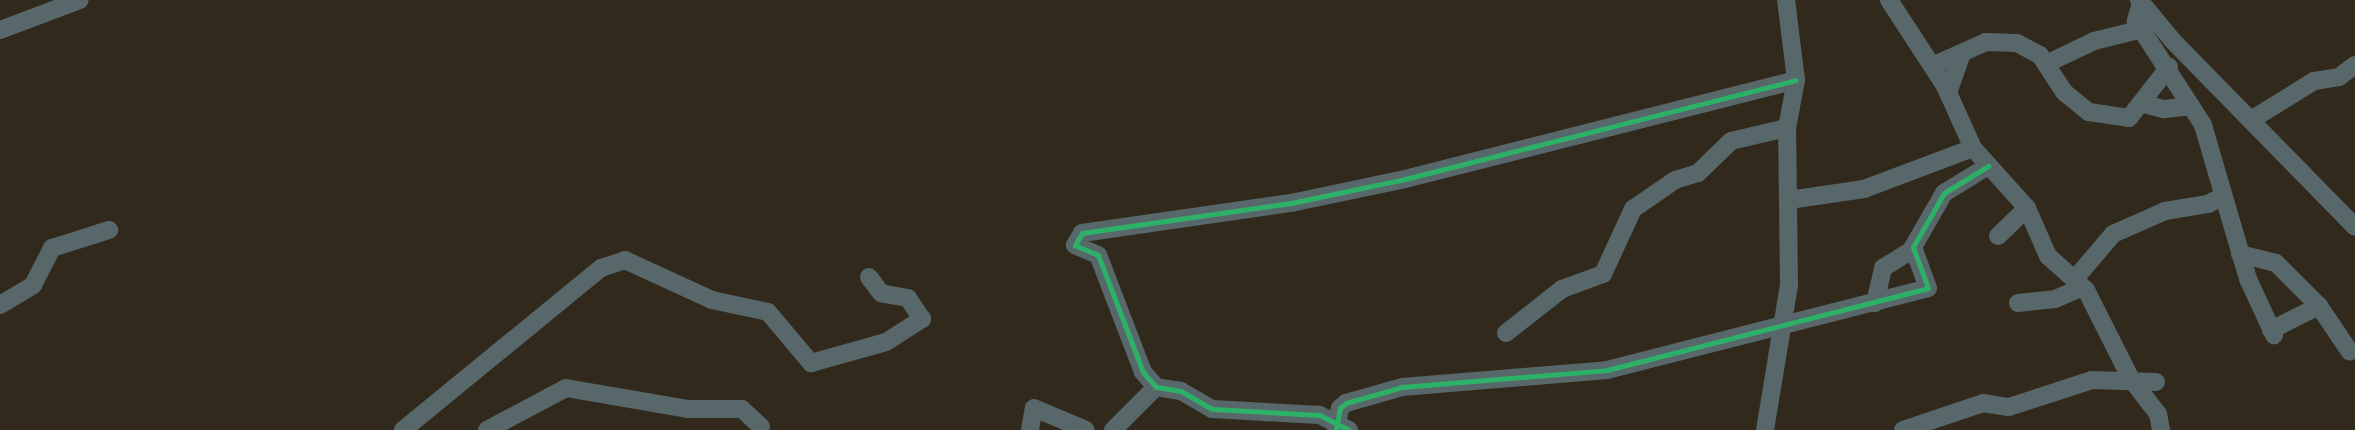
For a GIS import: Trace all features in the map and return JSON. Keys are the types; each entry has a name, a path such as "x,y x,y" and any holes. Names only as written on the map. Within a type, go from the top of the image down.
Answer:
{"street":[{"path":"0,30 80,0"},
{"path":"1765,430 1788,285 1789,200 1787,128 1796,80 1786,0"},
{"path":"1890,0 1948,93 1973,148 2027,208 2048,256 2078,283 2131,379 2159,422 2174,430"},
{"path":"2140,2 2136,21 2169,67 2203,125 2221,197 2234,220 2240,254 2272,333 2319,306"},
{"path":"2140,2 2355,227"},
{"path":"2046,64 2094,41 2142,29"},
{"path":"1932,66 1986,42 2017,43 2040,55 2064,92 2089,112 2129,118 2169,67"},
{"path":"1948,93 1962,53"},
{"path":"2251,120 2314,81 2339,77 2355,65"},
{"path":"1796,80 1405,179 1291,203 1082,233 1076,244 1098,255 1143,372 1156,387 1181,391 1212,409 1319,415 1340,427 1346,403 1402,387 1607,370 1783,324 1823,317 1928,288 1914,249"},
{"path":"2141,103 2164,109 2192,106"},
{"path":"1506,333 1562,289 1604,274 1633,209 1675,180 1698,173 1731,141 1787,128"},
{"path":"1789,200 1864,189 1973,148"},
{"path":"1875,303 1883,268 1914,249 1944,193 1988,166"},
{"path":"2018,303 2055,299 2078,283 2113,234 2165,211 2208,204 2221,197"},
{"path":"1998,236 2027,208"},
{"path":"0,305 33,285 52,248 109,230"},
{"path":"2240,254 2276,263 2319,306 2350,352"},
{"path":"403,430 601,268 625,260 712,300 768,312 811,362 886,342 922,319 908,298 881,293 869,277"},
{"path":"1788,285 1800,308 1823,317"},
{"path":"1903,430 1983,403 2008,406 2081,382 2131,379 2156,382"},
{"path":"1113,430 1156,387"},
{"path":"487,430 566,388 687,409 742,409 761,427"},
{"path":"1030,430 1034,408 1086,430"}],"cycle path":[{"path":"1349,430 1319,415 1212,409 1181,391 1156,387 1143,372 1098,255 1075,245 1082,233 1291,203 1405,179 1796,80"},
{"path":"1336,430 1340,408 1346,403 1402,387 1607,370 1928,288 1913,247 1944,193 1988,166"}]}
